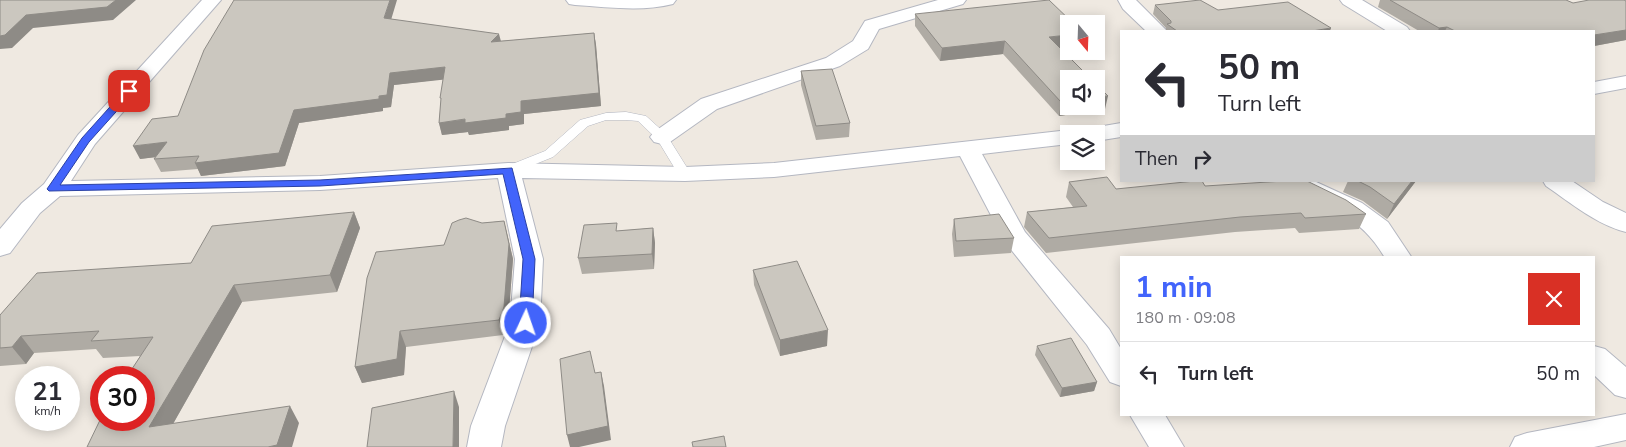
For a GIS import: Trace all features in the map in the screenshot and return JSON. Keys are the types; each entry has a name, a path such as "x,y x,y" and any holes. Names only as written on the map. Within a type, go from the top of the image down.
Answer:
{"street":[{"path":"0,247 30,208 53,189 86,140 212,0"},
{"path":"575,0 630,3 667,0"},
{"path":"662,137 709,104 833,62 861,45 872,25 958,0"},
{"path":"1127,0 1129,5 1155,30"},
{"path":"1348,0 1398,30"},
{"path":"1595,88 1626,82"},
{"path":"1105,133 1120,130"},
{"path":"1105,137 1120,141"},
{"path":"53,189 320,183 508,170 685,174 774,170 1060,138"},
{"path":"968,149 1014,236 1098,337 1120,372"},
{"path":"484,447 488,426 526,323 529,259 508,170"},
{"path":"1294,182 1347,203 1369,219 1391,243 1398,256"},
{"path":"1556,182 1594,207 1626,224"},
{"path":"0,215 30,208"},
{"path":"1595,359 1626,386"},
{"path":"1148,416 1167,447"},
{"path":"1538,446 1626,427"}],"lane":[{"path":"508,170 549,154 584,123 606,116 626,116 642,118 662,137 685,174"}],"building":[{"path":"0,0 116,0 107,7 26,15 5,35 0,36"},
{"path":"234,0 390,0 384,18 499,34 491,42 594,33 599,93 521,101 521,112 506,114 506,118 465,123 465,119 439,123 440,98 445,67 390,73 387,95 379,96 379,99 294,110 279,153 195,163 199,156 154,159 167,142 133,146 152,119 178,116 204,50"},
{"path":"1049,0 1065,15 1060,15 1060,36 1049,37 1060,48 1060,60 1072,60 1082,70 1060,70 1060,101 1005,41 942,48 915,14"},
{"path":"1200,0 1218,10 1288,2 1331,28 1318,30 1176,30 1167,24 1171,23 1171,21 1155,5"},
{"path":"1390,0 1566,0 1573,3 1589,0 1626,1 1626,30 1595,35 1595,30 1453,30 1447,27 1439,28"},
{"path":"832,69 850,123 816,126 801,71"},
{"path":"1107,177 1116,189 1185,182 1203,182 1205,186 1268,182 1309,182 1346,200 1366,214 1305,218 1301,213 1240,217 1049,238 1027,212 1087,206 1069,182"},
{"path":"1360,182 1411,182 1394,204"},
{"path":"354,212 330,275 234,285 155,417 155,366 134,366 153,337 91,341 99,331 21,336 12,347 0,348 0,315 37,273 191,263 212,226"},
{"path":"999,214 1014,238 956,241 954,219"},
{"path":"466,218 482,223 504,221 509,244 504,307 499,320 400,331 397,359 355,367 367,278 376,252 444,245 452,223"},
{"path":"617,223 616,231 653,228 652,254 578,258 584,225"},
{"path":"797,261 828,330 780,340 753,270"},
{"path":"1071,338 1097,382 1062,388 1037,346"},
{"path":"590,351 595,373 601,372 608,426 567,435 560,359"},
{"path":"454,391 453,447 367,447 372,408"},
{"path":"290,406 277,445 268,447 87,447 95,431 155,431 155,426"},
{"path":"724,436 726,447 693,447 692,442"}],"route":[{"path":"129,91 86,140 53,189 320,183 508,170 529,259 526,323"}]}
